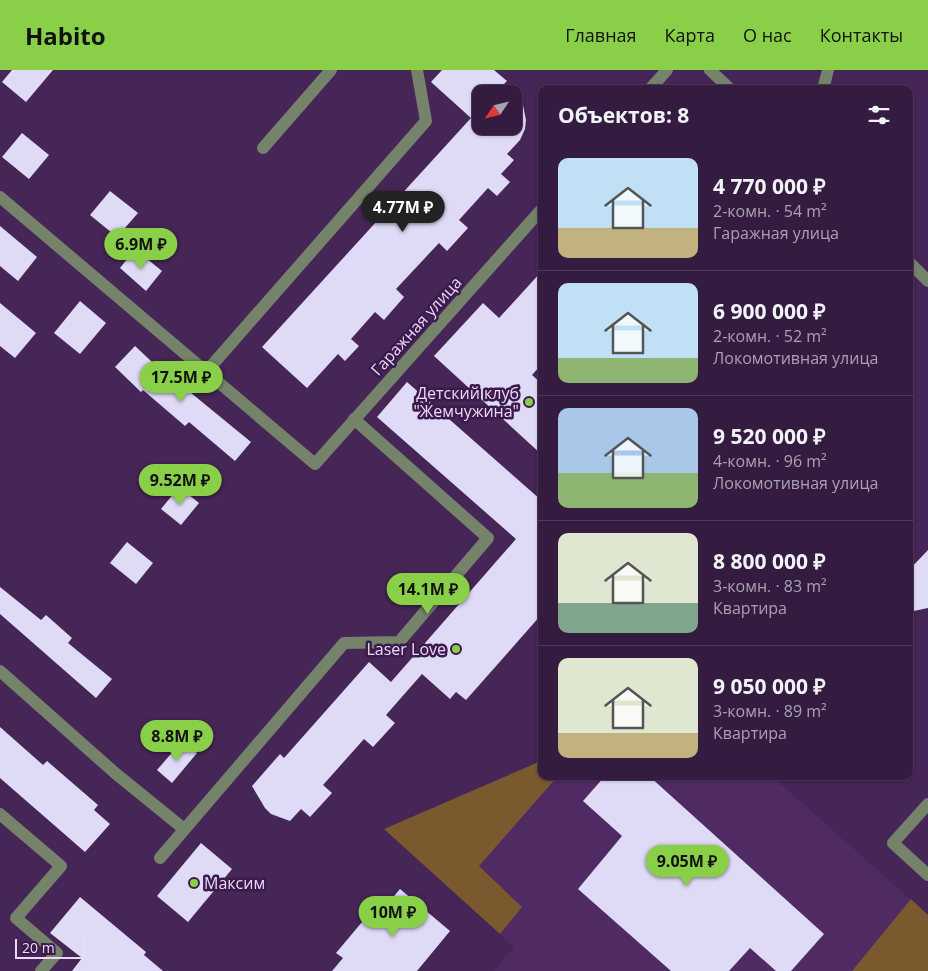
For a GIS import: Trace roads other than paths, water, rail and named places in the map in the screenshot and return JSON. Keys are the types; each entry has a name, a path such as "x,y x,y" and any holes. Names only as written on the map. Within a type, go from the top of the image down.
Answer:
{"street":[{"path":"263,148 331,70"},
{"path":"0,197 206,372 426,122 417,70"},
{"path":"653,85 666,70"},
{"path":"710,70 726,85"},
{"path":"824,85 828,70"},
{"name":"Гаражная улица","path":"206,372 315,464 538,213"},
{"path":"913,266 928,281"},
{"path":"160,858 344,643 399,642 488,538 354,420"},
{"path":"0,672 184,829"},
{"path":"928,804 893,843 928,875"},
{"path":"0,814 61,866 16,918 56,953 41,971"}],"place":[{"name":"Детский клуб \"Жемчужина\"","path":"529,402"},
{"name":"Laser Love","path":"456,649"},
{"name":"Максим","path":"194,883"}]}
